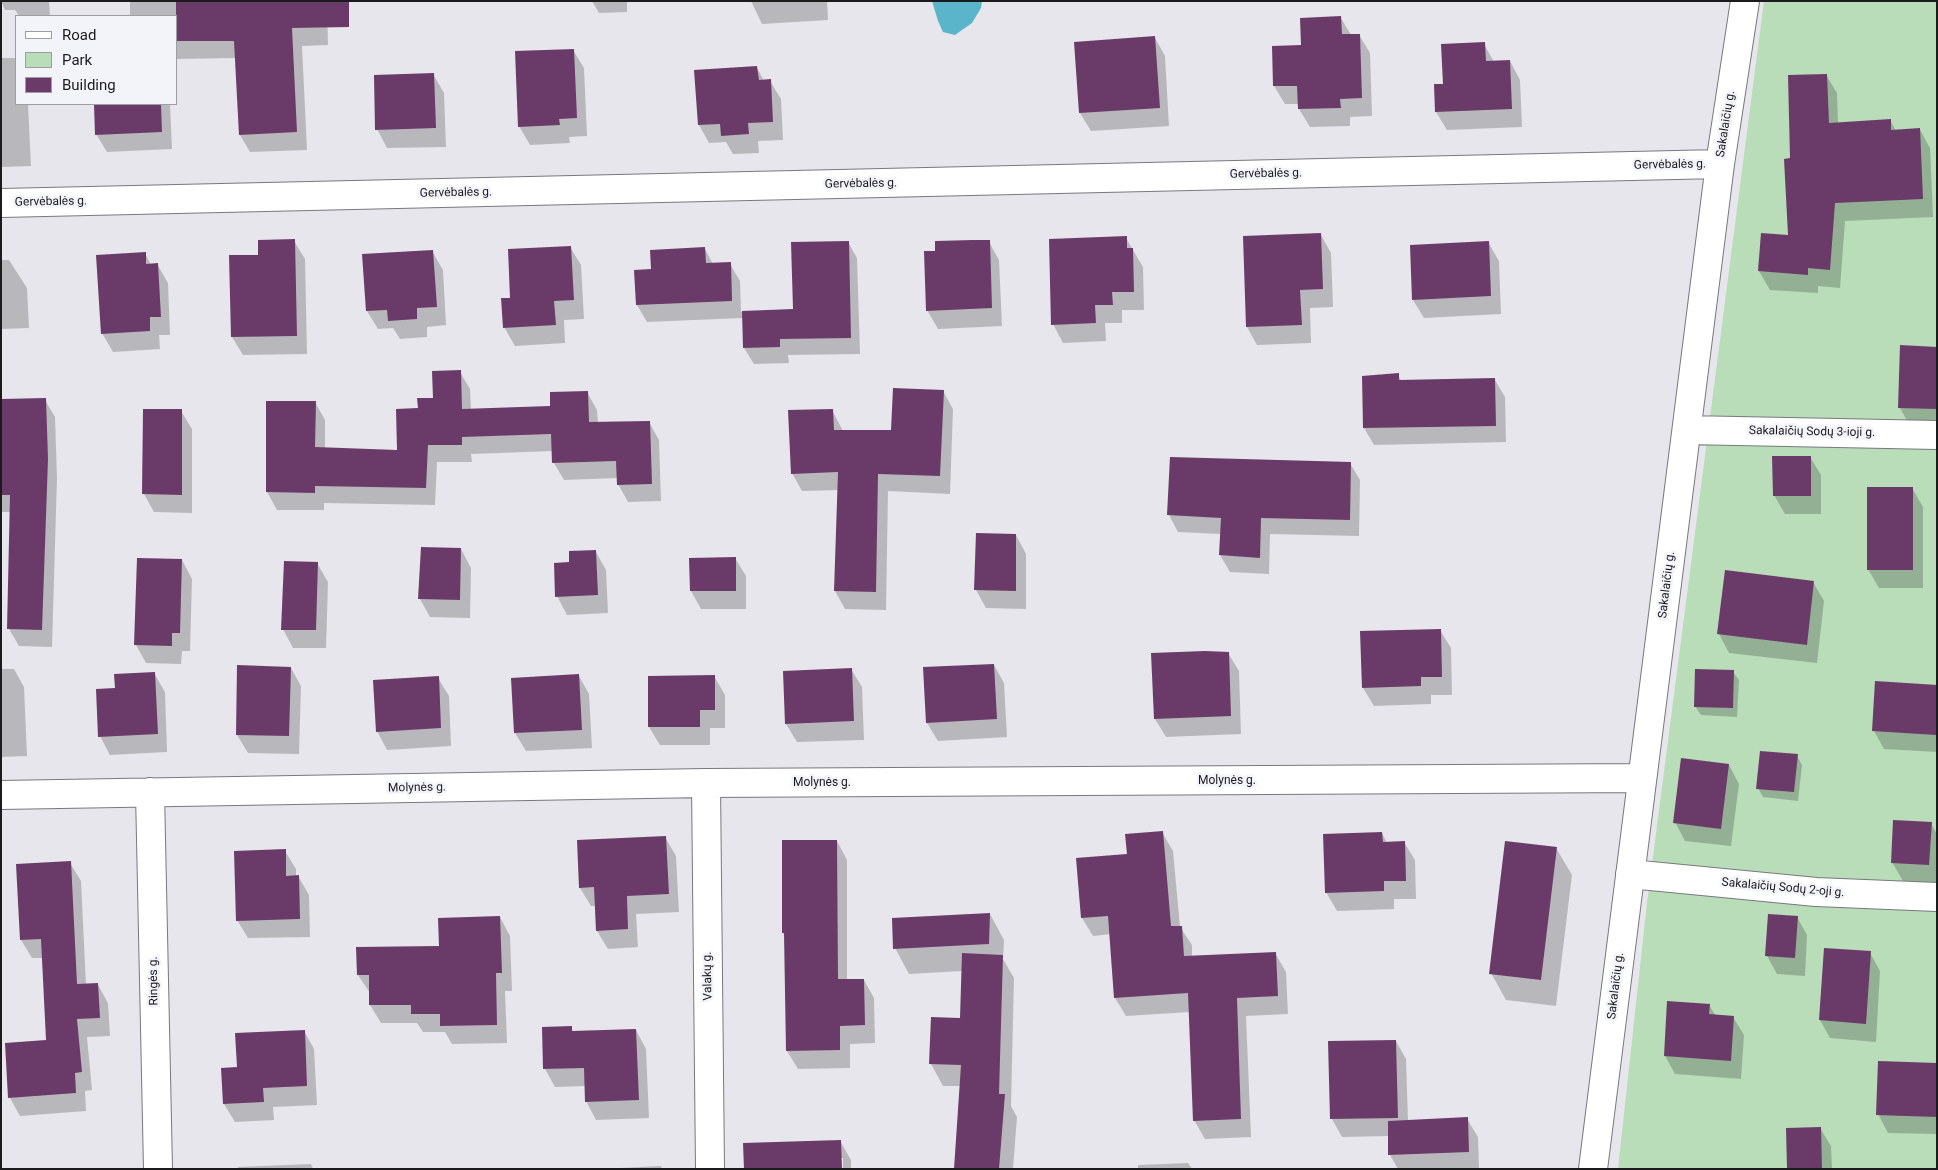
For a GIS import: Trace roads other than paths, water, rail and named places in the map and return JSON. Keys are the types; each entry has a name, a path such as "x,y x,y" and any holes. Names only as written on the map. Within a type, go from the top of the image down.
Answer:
{"street":[{"name":"Sakalaičių g.","path":"1593,1169 1720,164 1745,1"},
{"name":"Gervėbalės g.","path":"1,203 1720,164"},
{"name":"Sakalaičių Sodų 3-ioji g.","path":"1686,430 1937,435"},
{"name":"Molynės g.","path":"1,795 706,783 1642,778"},
{"name":"Valakų g.","path":"706,783 710,1169"},
{"name":"Ringės g.","path":"150,792 158,1169"},
{"name":"Sakalaičių Sodų 2-oji g.","path":"1630,874 1816,892 1937,897"}],"water":[{"path":"932,1 982,1 981,8 972,23 955,35 943,32"}]}
